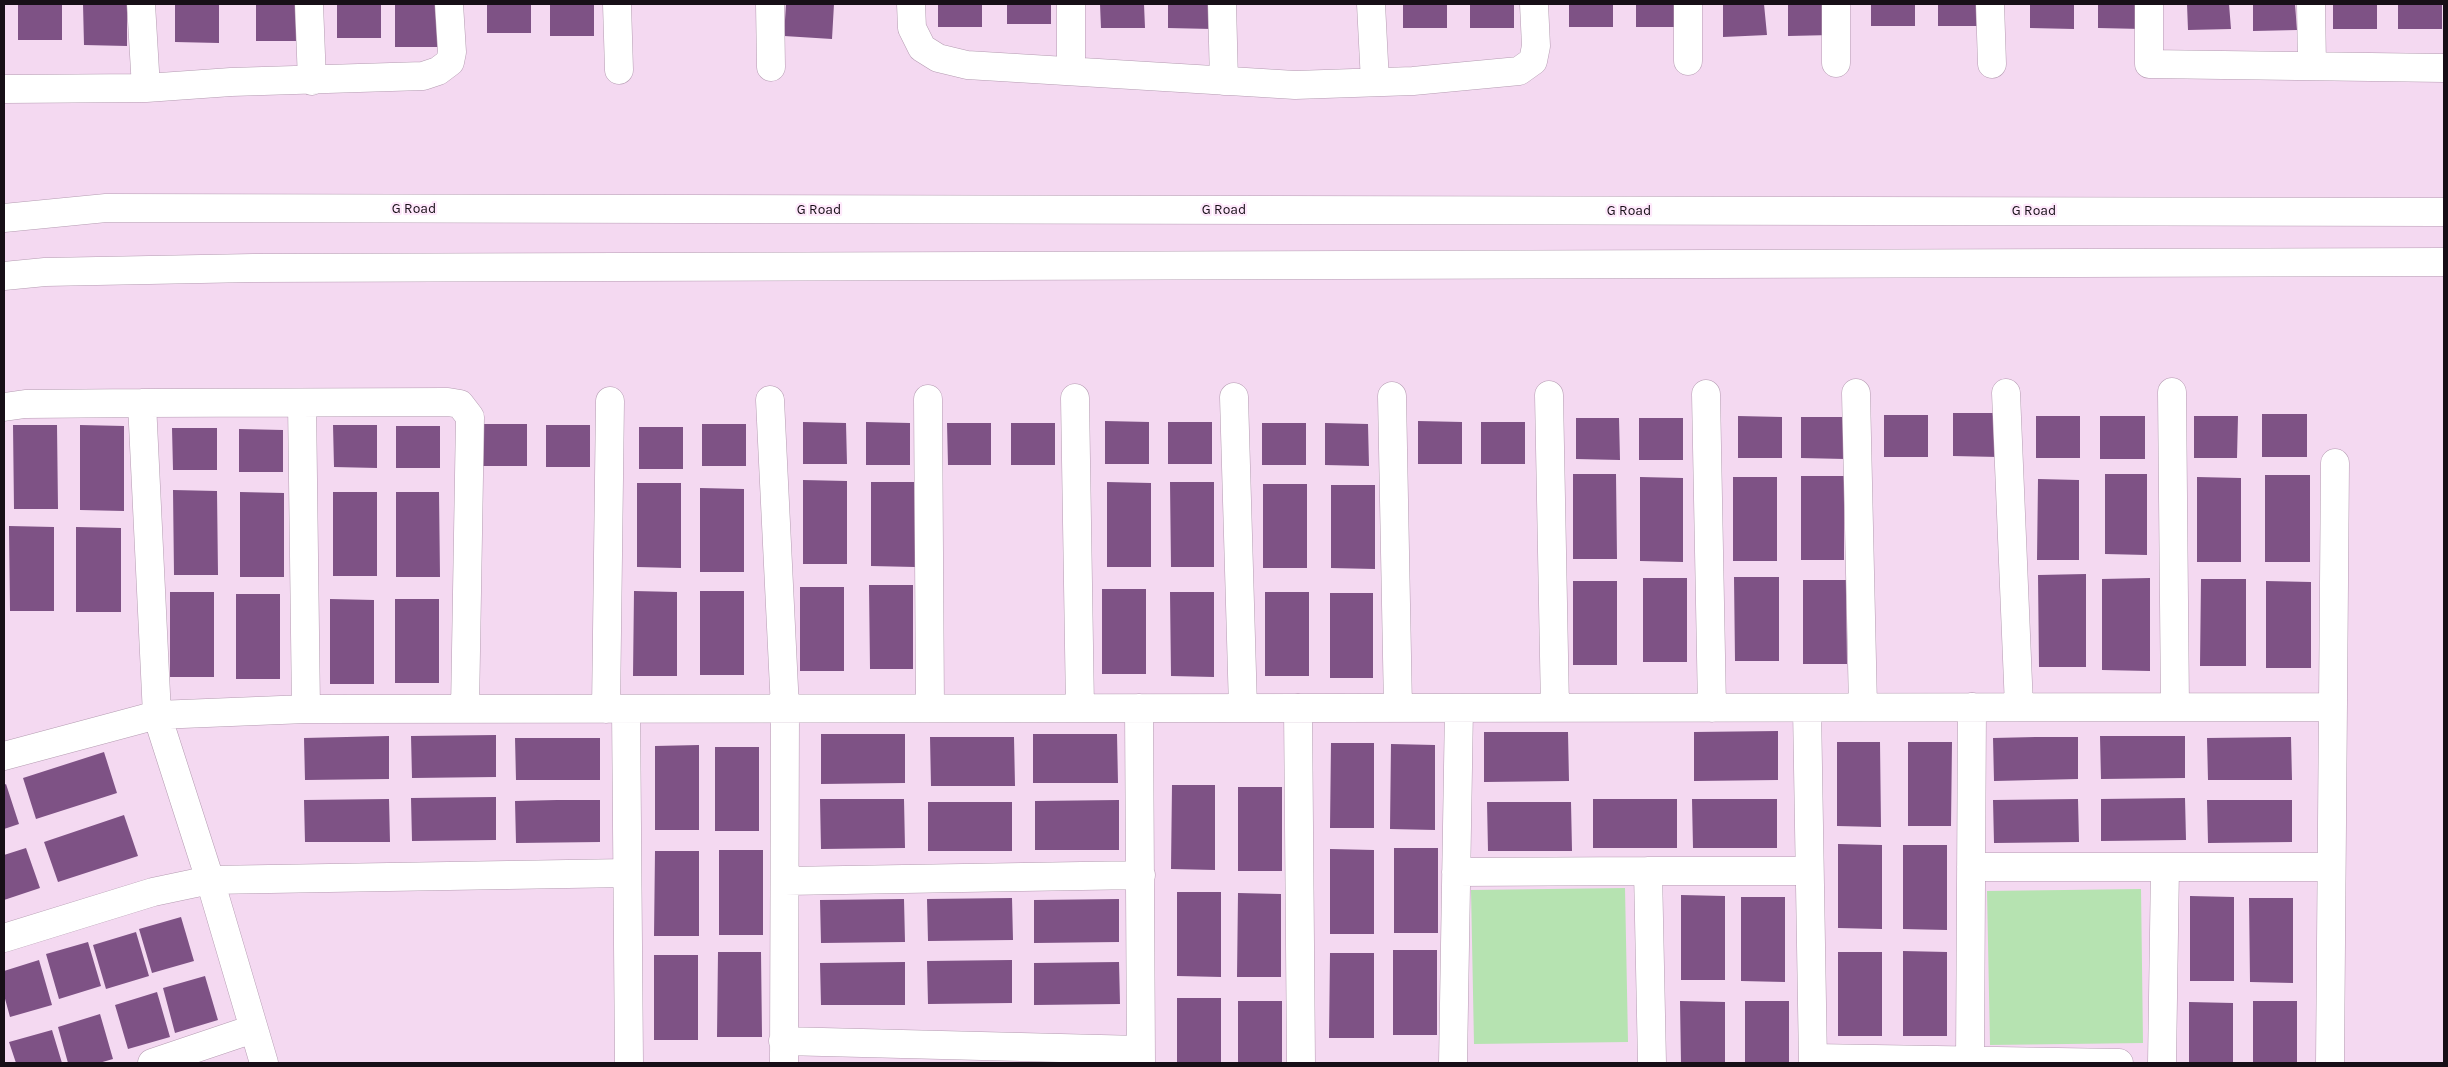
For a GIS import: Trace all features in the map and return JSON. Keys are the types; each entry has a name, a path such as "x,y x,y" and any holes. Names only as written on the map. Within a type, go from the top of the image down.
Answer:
{"street":[{"path":"141,4 146,88"},
{"path":"309,4 312,80"},
{"path":"4,88 146,88 231,82 423,76 438,72 450,62 452,52 449,4"},
{"path":"617,4 619,70"},
{"path":"770,4 771,67"},
{"path":"911,4 912,28 922,48 938,58 967,66 1295,85 1375,82 1519,71 1533,61 1536,46 1534,4"},
{"path":"1071,4 1071,72"},
{"path":"1222,4 1224,82"},
{"path":"1371,4 1375,82"},
{"path":"1688,4 1688,61"},
{"path":"1836,4 1836,63"},
{"path":"1990,4 1992,64"},
{"path":"2149,4 2149,64 2444,68"},
{"path":"2311,4 2312,66"},
{"name":"G Road","path":"4,218 106,208 2444,212"},
{"path":"4,276 45,272 263,268 2444,262"},
{"path":"2006,392 2019,707"},
{"path":"2172,392 2175,708"},
{"path":"1856,393 1863,707"},
{"path":"1706,394 1712,708"},
{"path":"1549,395 1555,708"},
{"path":"1392,396 1398,708"},
{"path":"1234,397 1243,708"},
{"path":"1076,398 1080,708"},
{"path":"928,399 930,708"},
{"path":"610,400 616,709 627,873 629,1063"},
{"path":"770,400 785,709 784,1052 1141,1057 1141,875 1138,708"},
{"path":"302,402 306,709"},
{"path":"4,407 25,404 142,403 448,402 460,404 470,417 465,709"},
{"path":"142,403 157,715 210,880 264,1063"},
{"path":"2330,1063 2335,463"},
{"path":"1970,1060 1972,707"},
{"path":"4,756 157,715 306,709 2333,707"},
{"path":"1298,708 1301,1063"},
{"path":"1453,1063 1459,708"},
{"path":"1807,708 1813,1061 1970,1060 2118,1063"},
{"path":"1971,867 2331,867"},
{"path":"2162,1063 2165,868"},
{"path":"1648,871 1652,1063"},
{"path":"1456,872 1809,871"},
{"path":"4,938 153,892 210,880 627,873"},
{"path":"785,881 1141,875"},
{"path":"152,1063 253,1029"}],"green space":[{"path":"1625,888 1628,1042 1474,1044 1471,890"},
{"path":"2141,889 2143,1043 1990,1045 1987,891"}],"building":[{"path":"18,4 62,4 62,40 18,40"},
{"path":"83,4 127,4 127,46 84,45"},
{"path":"175,4 219,4 219,43 175,42"},
{"path":"256,4 300,4 300,41 256,41"},
{"path":"337,4 381,4 381,38 337,38"},
{"path":"487,4 531,4 531,33 487,33"},
{"path":"550,4 594,4 594,36 550,36"},
{"path":"786,4 834,4 832,39 784,36"},
{"path":"938,4 982,4 982,27 938,27"},
{"path":"1007,4 1051,4 1051,24 1007,24"},
{"path":"1100,4 1144,4 1145,28 1101,28"},
{"path":"1168,4 1212,4 1212,29 1168,28"},
{"path":"1403,4 1447,4 1447,28 1403,28"},
{"path":"1470,4 1514,4 1514,28 1470,28"},
{"path":"1569,4 1613,4 1613,27 1569,27"},
{"path":"1636,4 1680,4 1680,27 1636,27"},
{"path":"1723,4 1764,4 1767,35 1723,37"},
{"path":"1788,4 1829,4 1832,35 1788,36"},
{"path":"1871,4 1915,4 1915,26 1871,26"},
{"path":"1938,4 1982,4 1982,26 1938,26"},
{"path":"2030,4 2074,4 2074,29 2030,28"},
{"path":"2098,4 2142,4 2142,29 2098,28"},
{"path":"2187,4 2229,4 2231,29 2188,30"},
{"path":"2253,4 2295,4 2297,30 2253,31"},
{"path":"2333,4 2377,4 2377,29 2333,29"},
{"path":"2398,4 2442,4 2442,29 2398,29"},
{"path":"395,5 439,5 439,47 395,47"},
{"path":"1953,413 1998,413 1998,457 1953,456"},
{"path":"2262,414 2307,414 2307,457 2262,457"},
{"path":"1884,415 1928,415 1928,457 1884,457"},
{"path":"1738,416 1782,417 1782,458 1738,458"},
{"path":"2036,416 2080,416 2080,458 2036,458"},
{"path":"2100,416 2145,416 2145,459 2100,459"},
{"path":"2194,416 2238,416 2237,458 2194,458"},
{"path":"1801,417 1845,417 1845,459 1801,458"},
{"path":"1576,418 1619,418 1620,460 1576,459"},
{"path":"1639,418 1683,418 1683,460 1639,460"},
{"path":"1105,421 1149,422 1149,464 1105,464"},
{"path":"1418,421 1462,422 1462,464 1418,464"},
{"path":"803,422 846,423 847,464 803,464"},
{"path":"866,422 910,423 910,465 866,465"},
{"path":"1168,422 1212,422 1212,464 1168,464"},
{"path":"1481,422 1525,422 1525,464 1481,464"},
{"path":"947,423 991,423 991,465 948,465"},
{"path":"1011,423 1055,423 1055,465 1011,465"},
{"path":"1262,423 1306,423 1306,465 1262,465"},
{"path":"1325,423 1368,424 1369,466 1325,465"},
{"path":"483,424 527,424 527,466 483,466"},
{"path":"702,424 746,424 746,466 702,466"},
{"path":"13,425 57,425 58,509 14,509"},
{"path":"80,425 124,426 124,511 80,510"},
{"path":"333,425 377,425 377,468 334,467"},
{"path":"546,425 590,425 590,467 546,467"},
{"path":"396,426 440,426 440,468 396,468"},
{"path":"639,427 683,427 683,469 639,469"},
{"path":"172,428 217,428 217,470 173,470"},
{"path":"239,429 283,430 283,472 239,472"},
{"path":"1573,474 1616,474 1617,559 1573,559"},
{"path":"2105,474 2147,474 2147,555 2105,554"},
{"path":"2265,475 2310,475 2310,562 2265,562"},
{"path":"1801,476 1844,476 1844,560 1801,560"},
{"path":"1640,477 1683,478 1683,562 1640,561"},
{"path":"1733,477 1777,477 1777,561 1733,561"},
{"path":"2197,477 2241,478 2241,562 2197,562"},
{"path":"2038,479 2079,480 2079,560 2037,560"},
{"path":"803,480 847,481 847,564 803,564"},
{"path":"871,482 915,482 915,567 871,566"},
{"path":"1107,482 1151,483 1151,567 1107,567"},
{"path":"1170,482 1214,482 1214,567 1171,567"},
{"path":"637,483 681,483 681,568 637,567"},
{"path":"1263,484 1307,484 1307,568 1263,568"},
{"path":"1331,485 1375,485 1375,569 1331,568"},
{"path":"700,488 744,489 744,572 700,572"},
{"path":"173,490 217,491 218,575 174,575"},
{"path":"240,492 284,493 284,577 240,577"},
{"path":"333,492 377,492 377,576 333,576"},
{"path":"396,492 439,492 440,577 396,577"},
{"path":"9,526 54,527 54,611 10,611"},
{"path":"76,527 121,528 121,612 76,612"},
{"path":"2086,574 2086,667 2039,667 2038,575"},
{"path":"1734,577 1779,577 1779,661 1735,661"},
{"path":"1643,578 1687,578 1687,662 1643,662"},
{"path":"2150,578 2150,671 2102,670 2102,579"},
{"path":"2201,579 2246,579 2246,666 2200,666"},
{"path":"1803,580 1846,580 1847,664 1803,664"},
{"path":"1573,581 1617,581 1617,665 1573,665"},
{"path":"2266,581 2311,582 2311,668 2266,668"},
{"path":"869,585 913,585 913,669 870,669"},
{"path":"800,587 844,587 844,671 800,671"},
{"path":"1102,589 1146,589 1146,674 1102,674"},
{"path":"634,591 677,592 677,676 633,676"},
{"path":"700,591 744,591 744,675 700,675"},
{"path":"170,592 214,592 214,677 170,677"},
{"path":"1170,592 1214,592 1214,677 1171,676"},
{"path":"1265,592 1309,592 1309,676 1265,676"},
{"path":"1330,593 1373,593 1373,678 1330,678"},
{"path":"236,594 280,594 280,679 236,679"},
{"path":"330,599 374,600 374,684 330,684"},
{"path":"395,599 439,599 439,683 395,683"},
{"path":"1778,731 1778,780 1694,781 1694,732"},
{"path":"1484,732 1568,732 1569,781 1484,782"},
{"path":"821,734 905,734 905,783 821,784"},
{"path":"1033,734 1117,734 1118,783 1033,783"},
{"path":"496,735 496,777 412,778 411,736"},
{"path":"389,736 389,779 305,780 304,738"},
{"path":"2100,736 2185,736 2185,778 2101,779"},
{"path":"930,737 1014,737 1015,786 931,786"},
{"path":"2078,737 2078,779 1994,781 1993,738"},
{"path":"2291,737 2292,780 2208,780 2207,738"},
{"path":"515,738 600,738 600,780 516,780"},
{"path":"1837,742 1880,742 1881,827 1837,826"},
{"path":"1908,742 1952,742 1951,826 1908,826"},
{"path":"1331,743 1374,743 1374,828 1330,828"},
{"path":"1391,744 1435,745 1435,830 1390,829"},
{"path":"699,745 699,830 655,830 655,746"},
{"path":"715,747 759,747 759,831 715,831"},
{"path":"104,752 117,793 36,819 23,778"},
{"path":"6,784 19,824 4,829 4,785"},
{"path":"1172,785 1215,785 1215,870 1171,869"},
{"path":"1238,787 1282,787 1282,871 1238,871"},
{"path":"496,797 496,840 412,841 411,798"},
{"path":"2185,798 2186,840 2101,841 2101,799"},
{"path":"389,799 390,842 305,842 304,800"},
{"path":"820,799 904,799 905,848 821,849"},
{"path":"1593,799 1677,799 1677,848 1593,848"},
{"path":"1692,799 1777,799 1777,848 1693,848"},
{"path":"2078,799 2079,842 1994,843 1993,800"},
{"path":"600,800 600,842 516,843 515,801"},
{"path":"1119,800 1119,850 1035,850 1035,801"},
{"path":"2207,800 2292,800 2292,842 2208,843"},
{"path":"928,802 1012,802 1012,851 928,851"},
{"path":"1487,802 1571,802 1572,851 1488,851"},
{"path":"124,815 138,856 58,882 44,842"},
{"path":"1838,844 1882,845 1882,929 1838,928"},
{"path":"1903,845 1947,845 1947,930 1903,929"},
{"path":"26,848 40,888 4,900 4,855"},
{"path":"1394,848 1438,848 1438,933 1394,933"},
{"path":"1330,849 1374,850 1374,934 1330,934"},
{"path":"719,850 763,850 763,935 719,935"},
{"path":"655,851 699,851 699,936 654,936"},
{"path":"1177,892 1221,892 1221,977 1177,976"},
{"path":"1238,893 1281,894 1281,977 1237,977"},
{"path":"1681,895 1725,896 1725,980 1681,980"},
{"path":"2190,896 2234,897 2234,981 2190,981"},
{"path":"1741,897 1785,897 1785,982 1741,981"},
{"path":"1012,898 1013,940 928,941 927,899"},
{"path":"2249,898 2293,898 2293,983 2250,982"},
{"path":"904,899 905,942 821,943 820,900"},
{"path":"1119,899 1119,942 1034,943 1034,900"},
{"path":"181,917 194,961 152,973 139,929"},
{"path":"136,932 149,976 106,989 93,945"},
{"path":"88,942 101,986 59,999 46,954"},
{"path":"1393,950 1437,950 1437,1035 1393,1035"},
{"path":"1903,951 1947,952 1947,1036 1903,1036"},
{"path":"718,952 761,952 762,1037 717,1037"},
{"path":"1838,952 1882,952 1882,1036 1838,1036"},
{"path":"1330,953 1374,953 1374,1038 1329,1038"},
{"path":"654,955 698,955 698,1040 654,1040"},
{"path":"39,960 52,1005 10,1017 4,995 4,971"},
{"path":"1012,960 1012,1003 928,1004 927,961"},
{"path":"905,962 905,1005 821,1005 820,963"},
{"path":"1119,962 1120,1004 1034,1005 1034,963"},
{"path":"205,976 218,1020 175,1033 163,988"},
{"path":"157,992 170,1037 128,1049 115,1005"},
{"path":"1177,998 1221,998 1221,1063 1177,1063"},
{"path":"1238,1001 1282,1001 1282,1063 1238,1063"},
{"path":"1680,1001 1725,1002 1725,1063 1681,1063"},
{"path":"1745,1001 1789,1001 1789,1063 1745,1063"},
{"path":"2253,1001 2297,1001 2297,1063 2253,1063"},
{"path":"2189,1002 2233,1003 2233,1063 2189,1063"},
{"path":"100,1014 113,1059 99,1063 68,1063 58,1027"},
{"path":"52,1030 62,1063 16,1063 9,1042"}]}
